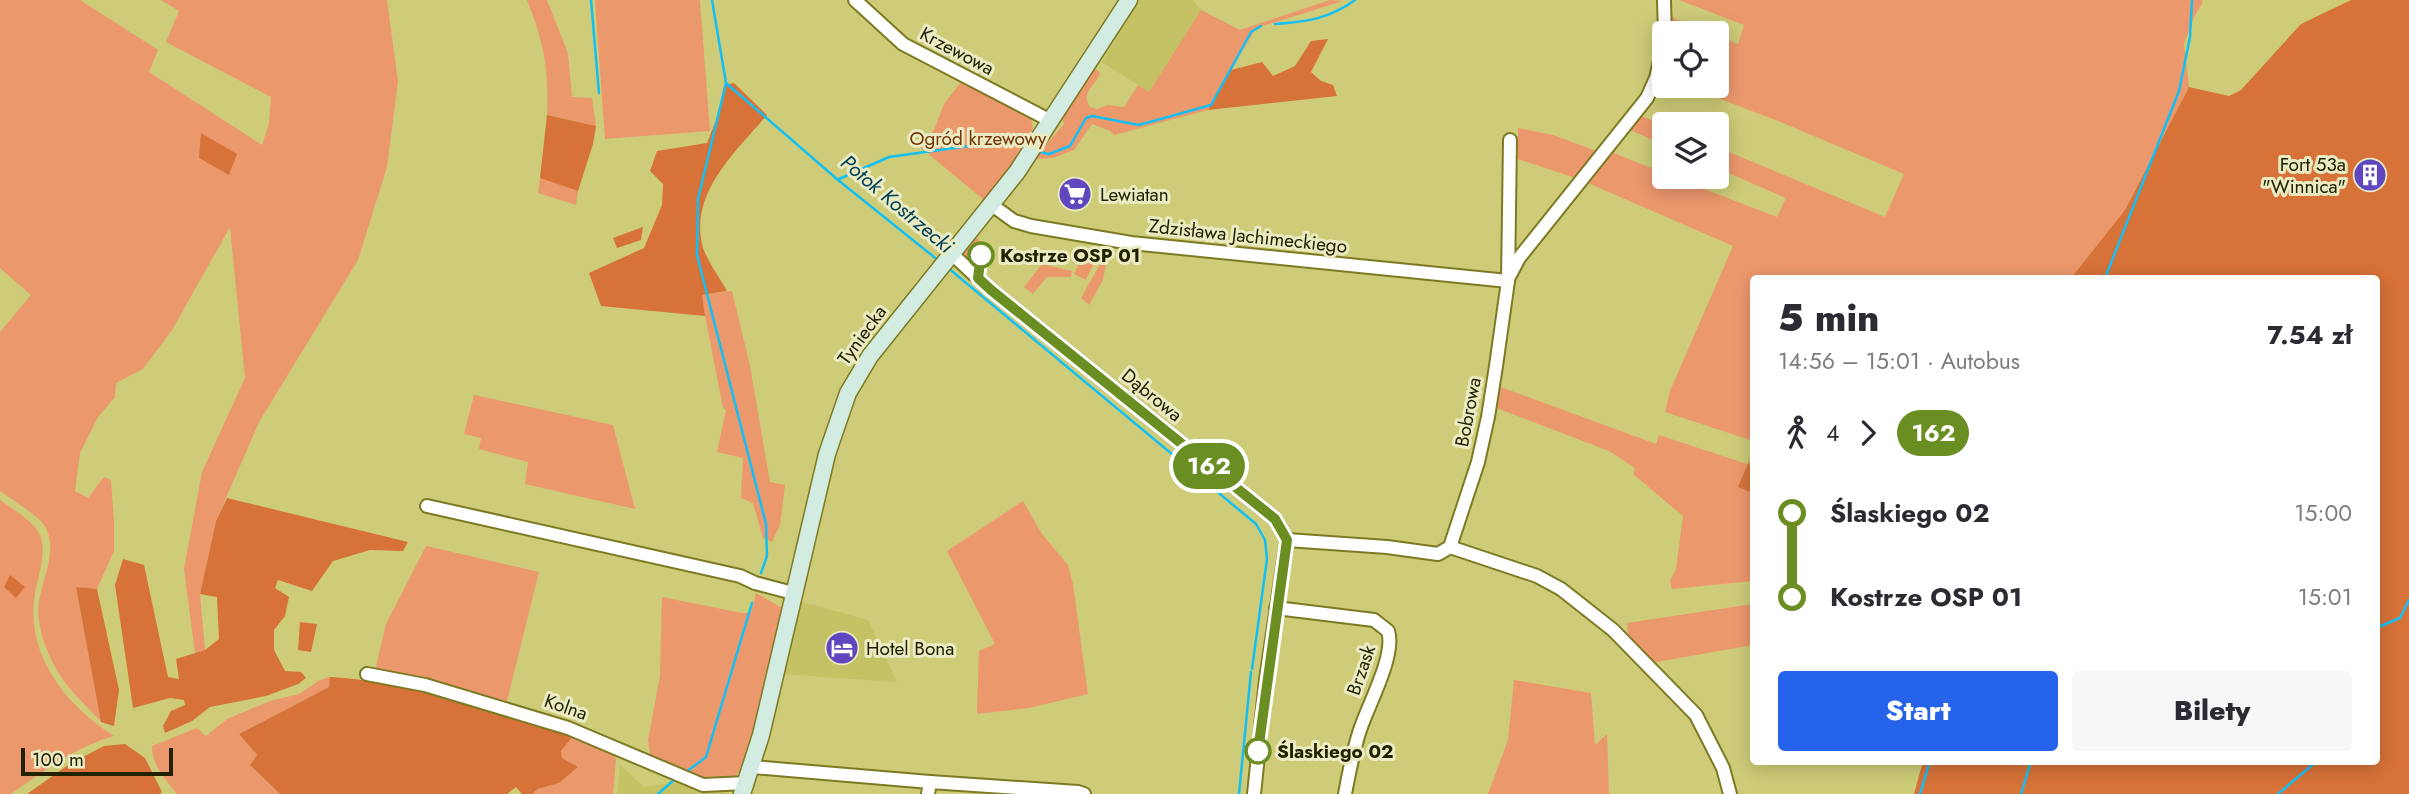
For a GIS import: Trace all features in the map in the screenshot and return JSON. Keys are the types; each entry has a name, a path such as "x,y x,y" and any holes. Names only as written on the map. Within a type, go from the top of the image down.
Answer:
{"street":[{"name":"Krzewowa","path":"855,0 903,44 1051,121"},
{"name":"Tyniecka","path":"747,781 827,454 848,393 870,356 992,205 1051,121 1129,0"},
{"path":"1664,0 1665,21"},
{"name":"Bobrowa","path":"1502,281 1639,109 1652,87"},
{"name":"Bobrowa","path":"1450,547 1478,461 1488,417 1502,281 1510,140"},
{"name":"Zdzisława Jachimeckiego","path":"992,205 1014,221 1108,239 1502,281"},
{"name":"Dąbrowa","path":"945,262 991,290 1275,519 1287,540"},
{"path":"428,506 727,573 793,593"},
{"path":"1254,794 1276,608 1287,540 1387,547 1438,554 1450,547 1537,576 1561,589 1613,630 1696,715 1723,768 1730,794"},
{"name":"Brzask","path":"1276,608 1374,620 1388,631 1390,646 1360,730 1345,794"},
{"name":"Kolna","path":"367,674 425,685 568,728 703,785 747,781 1084,794"}],"shaded area":[{"path":"1140,0 1193,0 1201,10 1149,92 1102,62"},
{"path":"2351,0 2409,0 2409,794 1914,794 1922,765 2380,765 2380,275 2073,275 2125,210 2189,87 2229,96 2241,90 2301,24"},
{"path":"1328,39 1311,72 1321,81 1333,85 1337,96 1208,110 1231,70 1262,62 1273,76 1295,66 1311,41"},
{"path":"734,83 767,115 729,159 708,192 702,209 700,228 703,248 727,291 702,295 705,316 601,306 589,273 644,248 662,205 663,184 650,171 657,151 707,143 720,110 724,85"},
{"path":"547,115 596,126 578,191 540,178"},
{"path":"201,133 237,154 229,175 199,158"},
{"path":"643,227 641,240 617,248 613,238"},
{"path":"1748,464 1750,464 1750,492 1738,487"},
{"path":"227,498 408,542 403,551 370,550 333,561 312,591 278,580 275,588 289,597 285,616 274,630 274,650 285,671 301,672 306,678 298,684 266,696 210,707 192,721 165,733 163,726 171,711 185,705 184,700 170,698 133,708 115,585 123,559 144,565 168,677 179,679 176,659 205,650 219,639 217,597 200,594 216,521"},
{"path":"10,575 25,587 16,598 4,587"},
{"path":"76,587 97,589 119,690 114,726 101,722"},
{"path":"799,601 868,620 897,682 781,674"},
{"path":"300,622 317,624 311,652 298,650"},
{"path":"330,677 423,691 574,735 561,751 562,758 578,767 559,783 538,789 532,794 522,794 516,787 507,794 280,794 250,765 257,755 239,734 329,687"},
{"path":"125,744 145,758 162,792 160,794 27,794 71,763 104,746"},
{"path":"620,765 644,787 678,782 694,788 736,794 617,794"}],"green space":[{"path":"0,0 80,0 158,50 149,72 262,145 269,123 271,97 166,42 179,11 161,0 387,0 398,81 387,167 358,260 259,422 216,521 200,594 205,650 195,653 184,569 202,472 245,378 230,227 172,330 143,369 116,383 115,397 98,417 80,453 75,491 88,498 104,477 111,480 114,551 97,589 76,587 101,721 60,675 43,639 38,607 50,554 46,528 32,513 0,491 0,332 31,295 0,268"},
{"path":"527,0 547,0 568,53 572,97 592,98 596,126 547,115 544,56 538,29"},
{"path":"595,0 700,0 710,131 605,139"},
{"path":"1330,0 1343,1 1256,28 1208,110 1114,135 1092,124 1074,150 1053,158 1034,159 1064,124 1062,117 1092,70 1096,69 1100,73 1088,93 1087,102 1090,107 1124,107 1138,85 1149,92 1201,10 1240,30"},
{"path":"1679,0 2203,2 2184,44 2189,87 2125,210 2073,275 1750,275 1750,440 1665,412 1670,391 1733,246 1588,183 1611,152 1652,168 1652,189 1704,189 1777,217 1786,198 1729,173 1729,152 1885,217 1904,174 1717,98 1729,98 1729,41 1738,44 1744,25"},
{"name":"Ogród krzewowy","path":"961,82 1031,117 1033,129 1021,151 984,200 920,147 934,130 944,104"},
{"path":"1639,115 1652,120 1652,140 1628,129"},
{"path":"1518,128 1553,135 1599,152 1578,179 1518,159"},
{"path":"540,178 578,191 576,205 538,193"},
{"path":"974,236 979,240 975,257 969,260 962,251"},
{"path":"1086,249 1098,255 1086,280 1074,274"},
{"path":"1042,264 1072,271 1071,277 1047,277 1033,294 1024,287"},
{"path":"1100,264 1106,264 1103,280 1089,305 1081,298"},
{"path":"732,291 750,366 770,482 785,485 780,525 772,542 763,538 753,503 741,498 743,458 717,452 726,410 723,408 701,295"},
{"path":"1498,386 1656,444 1659,435 1747,464 1750,458 1750,464 1739,487 1750,492 1750,581 1672,589 1670,580 1676,569 1683,516 1633,474 1635,468 1609,451 1494,407"},
{"path":"474,395 613,425 635,509 525,484 528,462 479,449 481,438 464,434"},
{"path":"0,500 33,525 40,535 42,557 34,616 36,637 52,676 80,709 114,736 73,753 11,794 0,794"},
{"path":"1023,501 1042,534 1068,565 1088,694 1029,708 977,714 979,651 995,644 947,551"},
{"path":"426,546 539,572 507,701 375,671 386,624"},
{"path":"756,593 782,608 747,759 734,779 709,781 657,761 650,755 648,740 660,676 662,597 742,613 751,612"},
{"path":"1750,604 1750,646 1651,663 1629,642 1627,623"},
{"path":"330,677 329,687 239,734 257,755 250,765 280,794 177,794 157,765 152,746 197,728 206,736 227,719 270,701 299,694 320,680"},
{"path":"1514,680 1591,693 1595,745 1607,734 1609,794 1488,794 1508,740"},
{"path":"574,735 610,748 616,759 613,794 532,794 538,789 559,783 578,767 562,758 561,751"}],"waterway":[{"path":"591,0 599,93"},
{"name":"Potok Kostrzecki","path":"712,0 726,83 838,180 939,261"},
{"path":"1275,24 1317,18 1355,0"},
{"path":"2106,275 2179,91 2190,37 2192,0"},
{"path":"1040,152 1049,154 1070,146 1086,118 1092,116 1139,125 1211,105 1251,32 1261,26"},
{"path":"726,83 698,199 697,255 766,524 767,556 761,573"},
{"path":"839,179 889,157 1012,140 1025,146"},
{"name":"Potok Kostrzecki","path":"947,267 1256,524 1265,540 1267,559 1252,669"},
{"path":"2380,626 2400,618 2409,600"},
{"path":"686,772 706,757 752,603"},
{"name":"Potok Kostrzecki","path":"1239,794 1251,672"},
{"path":"1920,794 1929,765"},
{"path":"2021,794 2030,765"},
{"path":"2278,794 2312,765"},
{"path":"658,794 675,779"}],"bus line":[{"name":"162","path":"981,255 978,278 1275,519 1287,540 1258,751"}],"place":[{"name":"Fort 53a \"Winnica\"","path":"2370,175"},
{"name":"Lewiatan","path":"1075,194"},
{"name":"Kostrze OSP 01","path":"981,255"},
{"name":"Hotel Bona","path":"842,648"},
{"name":"Ślaskiego 02","path":"1258,751"}]}
